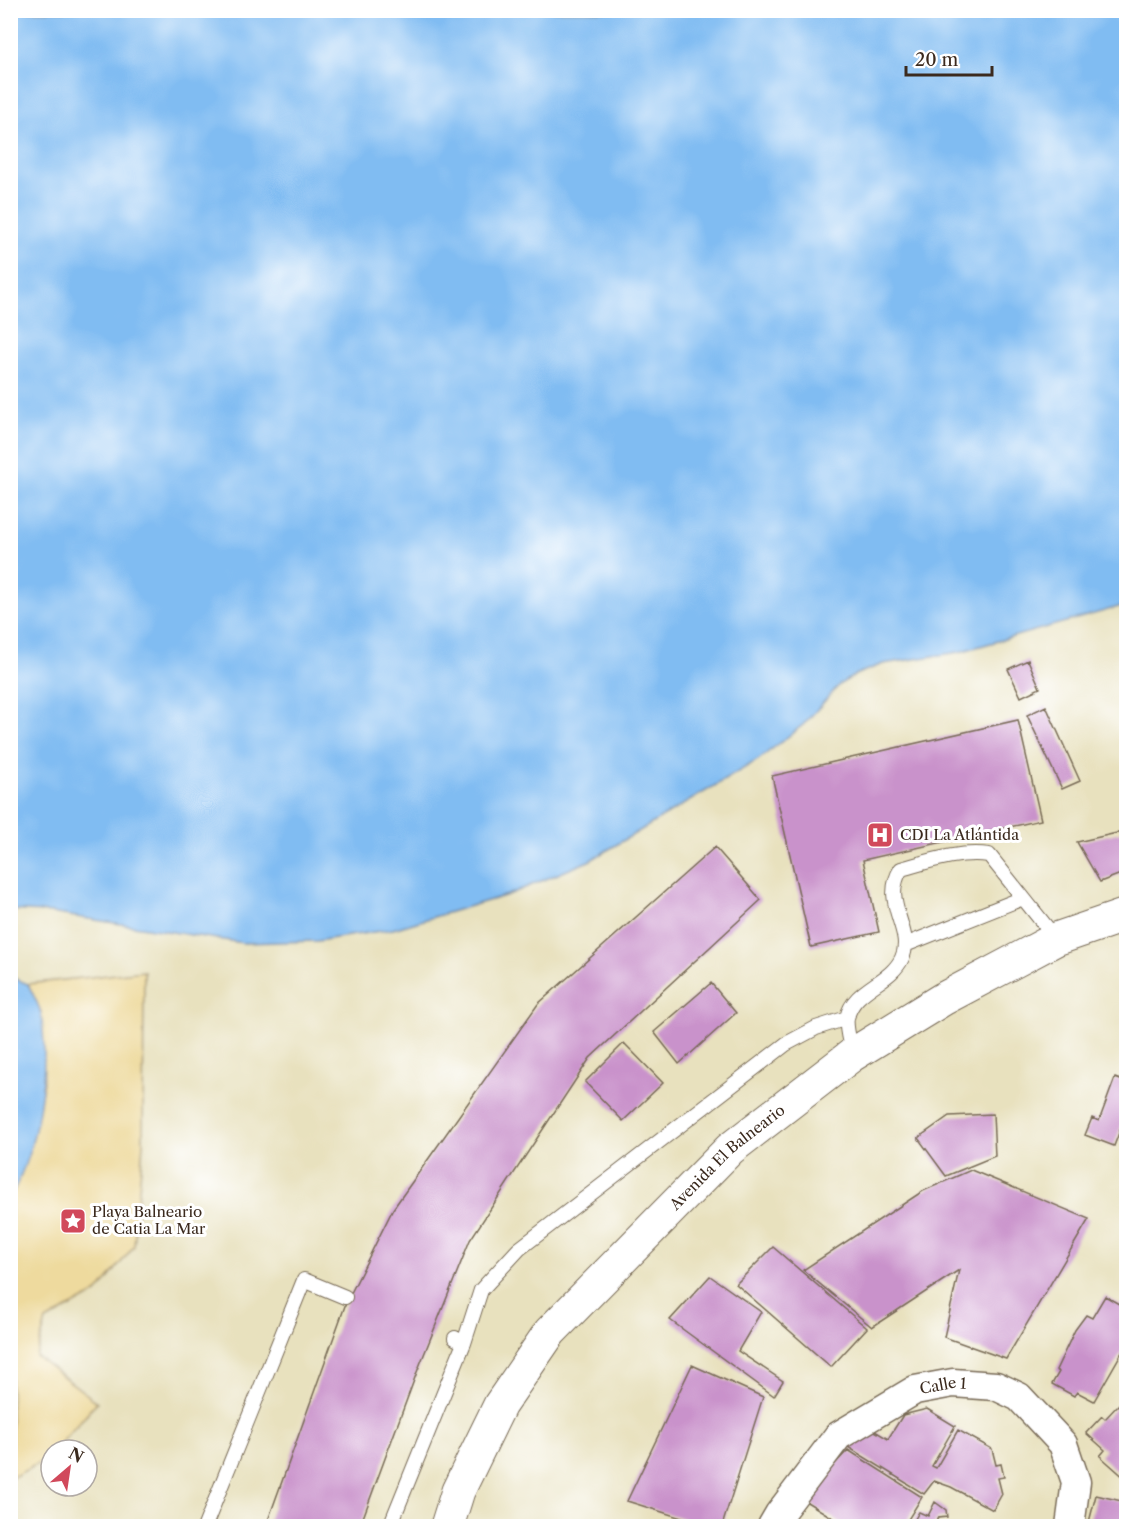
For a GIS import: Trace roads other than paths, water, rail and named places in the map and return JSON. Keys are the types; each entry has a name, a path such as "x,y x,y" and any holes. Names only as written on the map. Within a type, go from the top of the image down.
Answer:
{"street":[{"name":"Avenida El Balneario","path":"447,1527 458,1491 500,1406 550,1332 730,1149 852,1054 943,999 1056,939 1126,915"},
{"name":"Calle 1","path":"772,1527 778,1514 838,1437 915,1390 953,1383 996,1386 1019,1396 1063,1444 1076,1482 1070,1527"}],"lane":[{"path":"852,1054 847,1018 857,997 890,974 902,958 905,945 893,896 893,882 901,869 937,859 975,853 989,855 1056,939"},
{"path":"905,945 1023,898"},
{"path":"390,1527 481,1290 519,1249 786,1044 816,1028 847,1018"},
{"path":"205,1527 304,1280 345,1297"}],"water":[{"path":"10,11 1126,11 1126,605 959,652 883,664 857,674 840,684 804,724 758,760 591,860 508,895 393,929 317,941 243,943 44,912 11,910"},
{"path":"11,977 28,984 39,1006 44,1059 40,1107 35,1131 11,1196"}],"place":[{"name":"CDI La Atlántida","path":"880,835"},
{"name":"Playa Balneario de Catia La Mar","path":"73,1221"}]}
